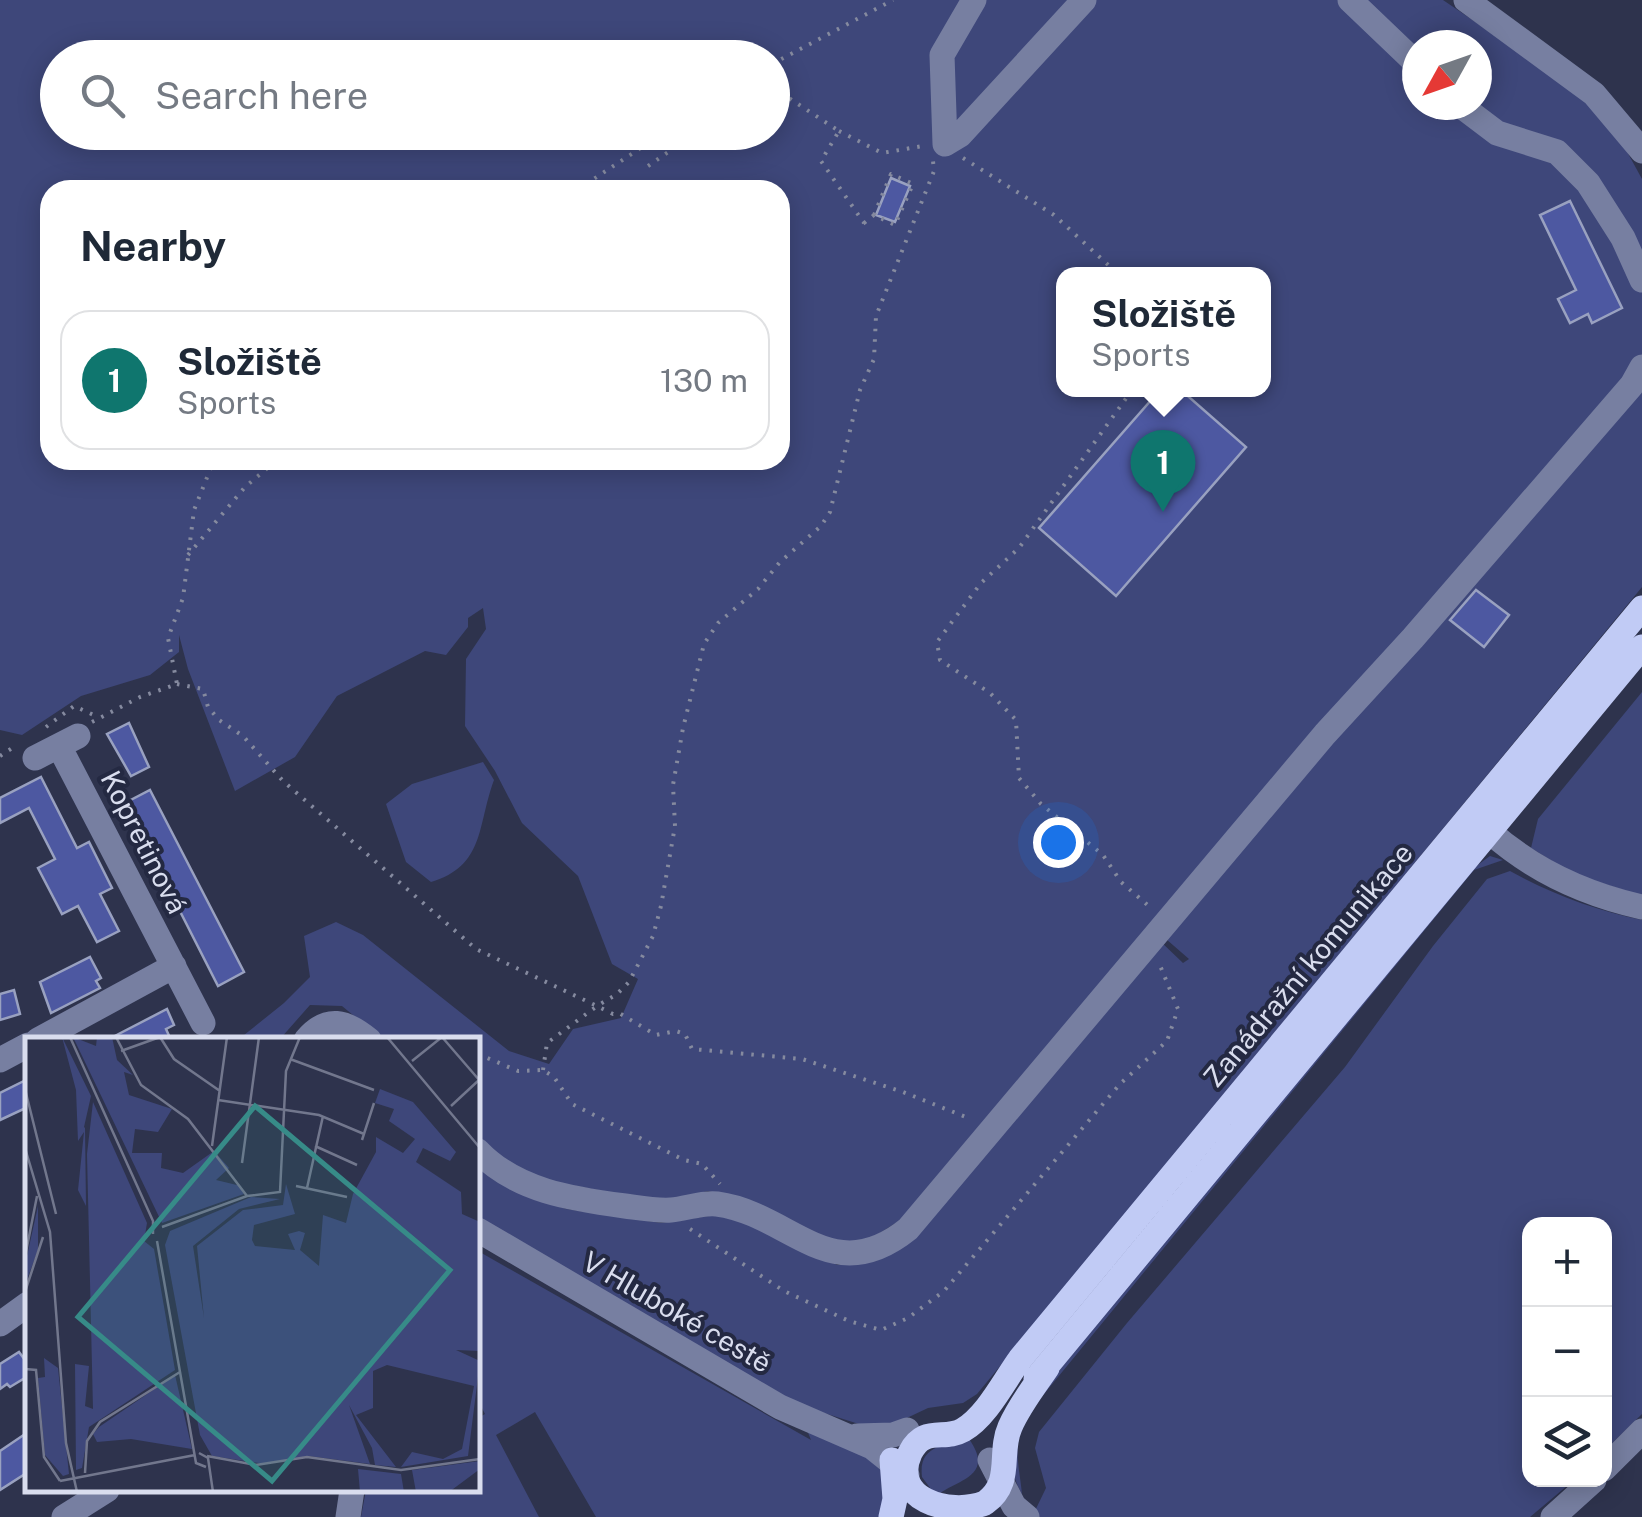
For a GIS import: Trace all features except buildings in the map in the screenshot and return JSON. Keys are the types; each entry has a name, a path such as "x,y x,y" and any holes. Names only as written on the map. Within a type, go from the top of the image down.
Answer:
{"main road":[{"name":"Zanádražní komunikace","path":"960,1420 1020,1359 1642,608"},
{"name":"Zanádražní komunikace","path":"946,1514 946,1500 975,1491 986,1477 990,1435 998,1421 1047,1368 1642,647"},
{"name":"Zanádražní komunikace","path":"1014,1502 1008,1432 1047,1368"},
{"path":"906,1517 912,1505 897,1444 907,1430 924,1419 960,1420 980,1433 989,1455"},
{"path":"892,1517 910,1454 930,1434 956,1433 960,1420"},
{"path":"903,1473 918,1498 946,1514 986,1502 1014,1502"}],"street":[{"path":"974,0 942,55 938,144 960,135 1084,0"},
{"path":"1350,0 1402,50"},
{"path":"1466,0 1594,94 1642,151"},
{"path":"1480,120 1497,133 1557,152 1588,182 1623,238 1642,280"},
{"path":"480,1153 508,1176 555,1194 655,1210 714,1204 744,1211 817,1248 843,1254 870,1252 890,1244 908,1229 1325,734 1413,638 1632,385 1642,368"},
{"path":"35,758 69,741"},
{"name":"Kopretinová","path":"69,741 202,1023"},
{"path":"1490,832 1544,872 1602,898 1642,907"},
{"path":"44,1037 174,966"},
{"path":"308,1037 315,1029 331,1022 364,1037"},
{"path":"0,1060 25,1047"},
{"name":"V Hluboké cestě","path":"480,1231 780,1408 852,1436 903,1473"},
{"path":"0,1324 25,1306"},
{"name":"V Hluboké cestě","path":"852,1436 907,1430"},
{"path":"1612,1461 1642,1432"},
{"path":"989,1455 1014,1502"},
{"path":"1553,1517 1586,1487"},
{"path":"64,1517 104,1492"},
{"path":"348,1517 352,1492"}],"path":[{"path":"790,54 893,0"},
{"path":"790,99 882,153 938,144 1054,215 1110,267"},
{"path":"839,131 821,160 861,225 874,216 891,174 913,184 895,225 874,216"},
{"path":"543,1070 547,1043 617,994 628,982 652,936 675,826 673,784 704,644 718,623 758,589 830,512 860,390 874,359 876,316 934,171 938,144"},
{"path":"592,180 638,150"},
{"path":"648,166 671,150"},
{"path":"1127,397 1019,548 981,583 938,642 940,660 990,693 1016,720 1019,778 1041,804 1103,855 1122,882 1166,921"},
{"path":"177,684 168,638 183,598 194,510 210,470"},
{"path":"188,555 245,487 266,470"},
{"path":"69,741 82,728 140,698 177,684 203,689 208,707 219,720 243,736 283,781 476,949 613,1014 619,1013 656,1035 676,1031 685,1034 692,1050 802,1059 971,1118 982,1142"},
{"path":"480,1055 518,1071 543,1070 554,1077 572,1104 684,1160 702,1164 744,1211"}],"shaded area":[{"path":"0,0 1443,0 1487,30 1402,30 1402,120 1492,120 1492,33 1592,101 1619,137 1642,179 1642,587 977,1394 963,1403 928,1408 894,1424 862,1425 802,1406 480,1221 480,1163 526,1195 566,1209 661,1223 716,1215 754,1225 837,1265 876,1261 916,1234 1159,940 1183,963 1189,959 1151,926 915,1211 862,1244 825,1242 745,1202 708,1191 667,1200 646,1199 549,1181 498,1159 480,1139 480,1037 380,1037 342,1006 310,1005 282,1037 242,1037 310,977 304,936 336,922 363,935 509,1051 549,1064 573,1029 621,1018 638,979 612,964 578,876 522,823 495,771 465,726 466,659 486,629 483,608 468,618 468,627 446,655 425,651 337,696 295,757 235,791 188,669 179,635 179,652 150,675 81,696 22,735 0,730"},
{"path":"1642,692 1642,896 1573,874 1531,848 1538,819"},
{"path":"483,762 494,780 476,842 461,866 431,882 406,862 386,804 412,784"},
{"path":"1490,856 1503,860 1474,870 1026,1416 1018,1446 1022,1494 1013,1470 1013,1446 1016,1434 1033,1401 1472,869"},
{"path":"1510,871 1574,900 1642,920 1642,1414 1612,1443 1612,1217 1522,1217 1522,1487 1566,1487 1530,1517 1032,1517 1046,1488 1035,1448 1039,1432 1345,1067 1487,879"},
{"path":"480,1252 811,1440 804,1423 881,1461 887,1490 883,1517 596,1517 535,1412 496,1435 539,1517 361,1517 366,1492 480,1492 480,1417 485,1414 480,1404"},
{"path":"969,1439 976,1452 976,1470 936,1496 922,1477 924,1458 935,1448"}],"place":[{"name":"Složiště","path":"1163,512"}]}
